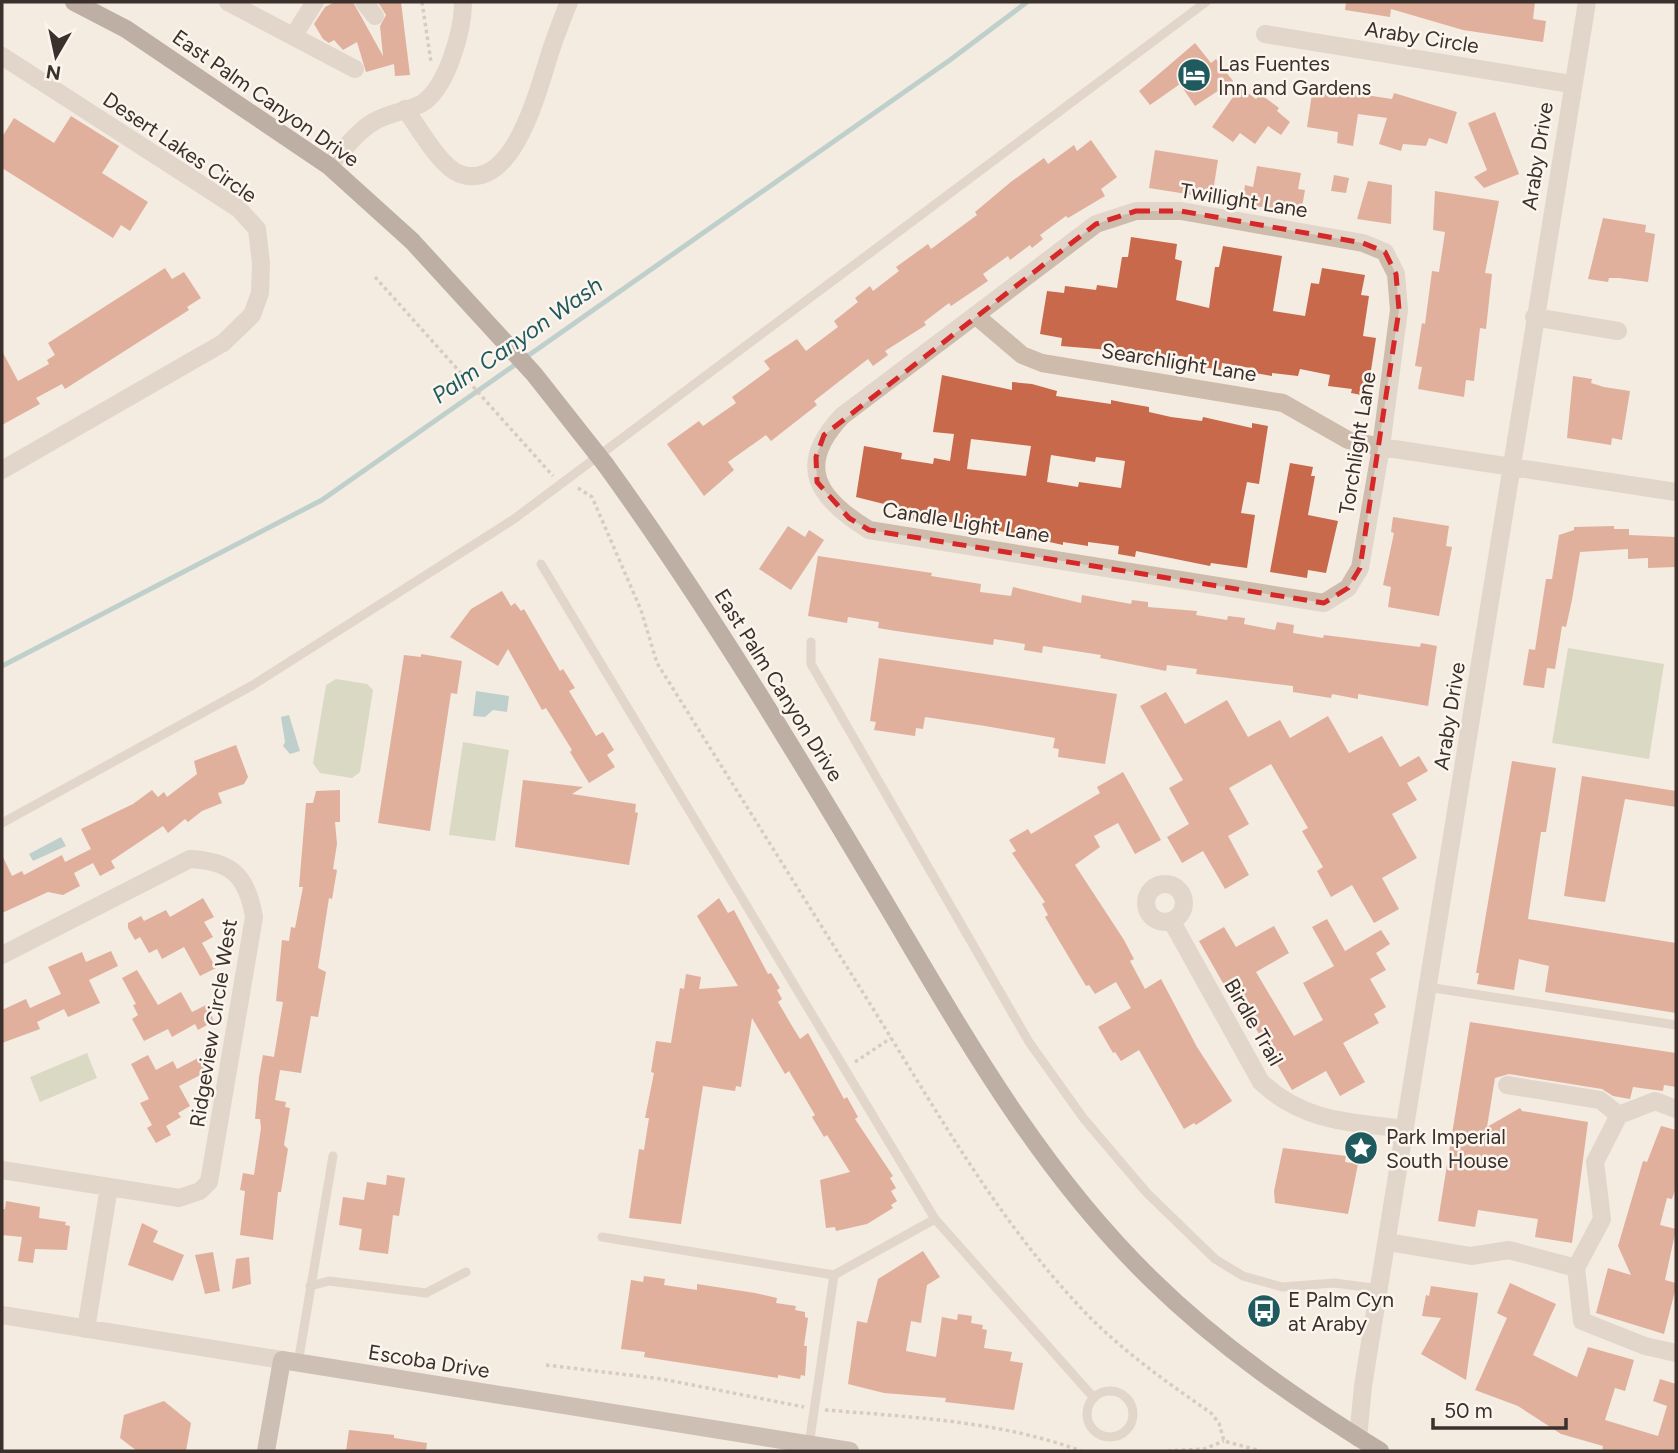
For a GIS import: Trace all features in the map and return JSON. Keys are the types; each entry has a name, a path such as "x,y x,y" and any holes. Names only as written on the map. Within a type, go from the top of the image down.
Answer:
{"main road":[{"name":"East Palm Canyon Drive","path":"74,2 126,29 329,166 412,241 534,374 605,464 677,564 796,752 1003,1101 1075,1196 1151,1279 1220,1339 1356,1444 1380,1451"}],"street":[{"path":"228,2 355,69"},
{"path":"294,35 316,2"},
{"path":"329,166 373,122 421,103 435,90 448,67 463,2"},
{"path":"405,109 444,164 459,174 474,175 490,169 506,156 531,117 569,2"},
{"name":"Araby Drive","path":"1356,1444 1363,1386 1571,84 1587,2"},
{"name":"Araby Circle","path":"1265,34 1571,84"},
{"name":"Desert Lakes Circle","path":"2,56 239,209 257,229 261,263 260,293 251,315 223,343 2,470"},
{"name":"Twillight Lane","path":"975,315 1096,224 1136,211 1181,211 1363,243 1385,252 1396,274"},
{"name":"Torchlight Lane","path":"1324,603 1348,588 1360,568 1381,447 1399,310 1396,274"},
{"name":"Searchlight Lane","path":"975,315 1021,355 1042,363 1283,403 1348,440 1381,447 1676,492"},
{"name":"Candle Light Lane","path":"975,315 842,416 824,435 816,457 817,482 849,518 869,530 1324,603"},
{"path":"1534,317 1618,331"},
{"name":"Ridgeview Circle West","path":"2,955 190,859 212,860 226,866 243,880 254,917 214,1167 209,1182 200,1191 179,1198 108,1188"},
{"name":"Birdle Trail","path":"1172,922 1261,1082 1278,1098 1306,1114 1405,1129"},
{"path":"1507,1085 1600,1100 1619,1115"},
{"path":"1676,1109 1654,1101 1619,1115 1595,1163 1602,1219 1576,1268 1582,1321 1645,1346 1676,1353"},
{"path":"2,1170 108,1188 86,1329"},
{"path":"1388,1242 1471,1256 1509,1250 1576,1268"},
{"name":"Escoba Drive","path":"2,1315 808,1448 850,1451"},
{"path":"266,1451 290,1361"}],"lane":[{"path":"2,823 253,685 514,519 560,482 1206,2"},
{"path":"541,564 935,1219 1094,1398"},
{"path":"811,642 811,664 1029,1042 1084,1119 1147,1193 1214,1259 1243,1276 1282,1286 1334,1283 1380,1289"},
{"path":"1427,987 1676,1025"},
{"path":"290,1361 310,1286 334,1156"},
{"path":"602,1237 834,1275 935,1219"},
{"path":"310,1286 329,1282 426,1293 466,1272"},
{"path":"808,1448 834,1275"},
{"path":"1107,1391 1114,1392 1121,1394 1132,1404 1134,1418 1127,1431 1114,1438 1100,1435 1089,1425 1087,1411 1094,1398 1107,1391"}],"path":[{"path":"422,2 434,72"},
{"path":"374,277 560,482 583,490 592,497 641,610 657,663 891,1038 949,1137 1030,1249 1090,1317 1140,1363 1211,1413 1219,1423 1224,1441"},
{"path":"845,1069 891,1038"},
{"path":"1168,1451 1204,1448 1224,1441 1261,1451"}],"highlighted area":[{"path":"1136,211 1181,211 1363,243 1385,252 1396,274 1399,310 1360,568 1348,588 1324,603 869,530 849,518 817,482 816,457 824,435 1096,224"}],"green space":[{"path":"1568,648 1664,664 1649,759 1552,743"},
{"path":"336,679 367,684 373,690 360,772 352,778 320,773 313,763 326,685"},
{"path":"463,742 509,750 495,841 449,835"},
{"path":"87,1053 97,1078 40,1102 30,1077"}],"water":[{"path":"476,691 509,696 507,712 493,710 485,717 473,716"},
{"path":"289,715 300,751 290,754 283,746 285,742 281,717"},
{"path":"61,837 66,846 33,861 29,854"}],"building":[{"path":"335,2 353,2 383,56 380,26 386,15 378,2 401,2 410,75 395,76 394,64 366,72 357,42 343,50 334,40 329,43 323,39 314,24 325,7"},
{"path":"1346,2 1535,2 1533,19 1546,21 1543,42 1463,30 1391,9 1390,17 1345,10"},
{"name":"Las Fuentes Inn and Gardens","path":"1195,43 1211,63 1216,59 1233,81 1195,106 1180,84 1150,105 1139,91"},
{"path":"1240,87 1256,99 1260,94 1279,108 1277,111 1290,122 1281,135 1268,126 1255,144 1240,133 1233,142 1212,127"},
{"path":"1313,87 1392,99 1394,93 1457,112 1447,144 1429,138 1426,146 1403,144 1401,151 1379,144 1387,118 1358,114 1353,146 1337,143 1338,132 1307,127"},
{"path":"1495,112 1519,174 1484,188 1474,177 1487,170 1468,123"},
{"path":"71,116 119,146 102,173 148,202 130,231 121,225 113,238 2,168 2,137 14,118 54,143"},
{"path":"1091,140 1117,177 1101,189 1105,196 1068,218 1066,216 1040,235 1043,239 1032,248 1030,245 1010,260 1008,256 983,274 988,281 951,306 949,303 924,322 926,325 885,351 888,355 873,366 868,359 814,401 817,405 771,441 766,435 728,462 734,470 704,496 667,444 699,421 703,426 736,403 732,397 770,369 764,361 797,339 806,351 838,327 834,321 858,302 855,298 870,286 873,291 899,271 896,267 928,244 931,249 977,215 975,212 1044,158 1048,164 1074,145 1077,151"},
{"path":"1155,150 1218,160 1212,198 1149,188"},
{"path":"1257,166 1301,173 1298,189 1305,190 1301,213 1242,204 1245,185 1253,187"},
{"path":"1334,175 1349,178 1346,193 1331,191"},
{"path":"1368,181 1392,185 1391,224 1357,219"},
{"path":"1435,191 1499,201 1485,273 1492,274 1486,329 1480,328 1474,381 1466,380 1464,397 1418,389 1422,367 1415,366 1422,323 1425,324 1432,271 1439,272 1445,232 1433,230"},
{"path":"1603,218 1646,225 1645,232 1655,234 1648,282 1619,278 1609,278 1608,282 1588,279"},
{"path":"1131,237 1177,244 1175,259 1182,261 1176,300 1209,308 1215,267 1219,267 1223,246 1282,256 1273,311 1305,316 1311,283 1319,284 1322,268 1365,275 1361,295 1369,296 1363,336 1376,338 1367,396 1351,393 1352,389 1328,386 1330,375 1300,369 1298,376 1272,373 1272,376 1255,373 1256,369 1222,363 1221,370 1203,367 1204,360 1174,355 1173,360 1157,358 1156,363 1133,359 1134,352 1061,346 1062,338 1040,334 1047,291 1064,293 1065,286 1096,290 1097,285 1117,288 1122,257 1128,257"},
{"path":"165,268 172,279 184,272 201,298 187,307 189,310 65,389 62,384 36,398 40,404 2,425 2,351 18,381 49,364 47,360 55,355 48,343"},
{"path":"942,375 1012,390 1012,382 1032,384 1057,391 1056,396 1111,404 1111,400 1149,407 1149,412 1171,417 1202,421 1203,417 1252,428 1252,423 1268,426 1259,484 1247,482 1241,513 1255,515 1247,568 1211,563 1210,566 1136,551 1135,557 1118,554 1119,546 1088,542 1088,546 1063,542 1063,545 991,529 990,534 973,532 974,524 903,518 904,509 856,497 864,446 902,453 901,459 933,464 934,458 950,461 954,434 933,432","holes":["971,439 1031,446 1026,476 967,469","1051,455 1095,462 1096,457 1125,461 1121,488 1079,482 1078,487 1047,482"]},
{"path":"1573,376 1592,379 1591,383 1604,387 1630,391 1622,440 1612,438 1611,445 1567,438"},
{"path":"1290,463 1313,467 1311,476 1315,476 1308,515 1338,521 1326,573 1308,570 1307,578 1270,572"},
{"path":"1393,517 1449,526 1446,546 1452,547 1439,616 1388,607 1391,587 1383,585 1394,533 1391,532"},
{"path":"788,526 805,537 809,530 824,540 791,590 759,569"},
{"path":"1614,526 1614,529 1629,529 1629,535 1676,537 1676,567 1648,568 1648,558 1628,559 1628,549 1580,552 1572,600 1566,627 1562,626 1555,669 1547,668 1544,688 1523,685 1529,649 1535,650 1546,579 1552,579 1559,535 1574,530 1574,527"},
{"path":"818,556 932,573 931,576 981,584 980,592 1011,596 1013,587 1081,603 1082,595 1131,604 1132,600 1148,602 1148,607 1197,611 1196,615 1227,620 1228,616 1245,618 1244,624 1275,630 1277,622 1294,625 1293,633 1323,638 1324,635 1420,647 1421,643 1437,646 1428,706 1358,694 1358,699 1332,694 1331,698 1293,692 1293,686 1196,674 1197,669 1167,665 1166,671 1100,658 1101,655 1043,646 1042,653 1024,650 1025,644 994,639 993,645 878,628 879,622 848,617 847,623 808,616"},
{"path":"502,591 511,606 515,603 521,611 524,609 560,671 563,669 575,688 569,691 596,736 603,732 614,750 607,755 615,767 589,783 570,752 572,750 546,708 542,710 508,649 498,666 450,637 471,609"},
{"path":"421,654 462,661 457,694 451,693 430,831 378,823 404,655 421,657"},
{"path":"879,658 1117,694 1105,764 1058,757 1059,749 1053,748 1055,738 925,717 923,729 916,728 915,736 874,730 876,722 870,721"},
{"path":"1166,692 1185,724 1227,700 1248,737 1280,720 1290,738 1328,716 1349,753 1382,736 1400,767 1419,756 1428,771 1407,783 1417,800 1392,814 1417,858 1382,878 1399,909 1374,923 1352,885 1331,897 1317,871 1323,867 1302,831 1308,828 1271,764 1229,788 1249,824 1228,836 1249,875 1225,889 1203,851 1182,863 1167,837 1189,824 1169,788 1183,780 1140,706"},
{"path":"236,745 248,777 244,784 218,793 222,803 202,811 188,822 185,819 168,833 163,826 111,861 115,868 100,876 93,863 74,873 80,886 63,895 48,892 2,913 2,855 12,876 22,871 24,875 62,855 65,862 91,849 81,829 133,804 152,790 158,797 164,792 167,797 197,774 194,761"},
{"path":"1512,761 1556,768 1546,832 1541,832 1528,919 1676,943 1676,1013 1545,992 1549,966 1519,959 1514,990 1477,984 1479,973 1476,973"},
{"path":"1123,772 1161,840 1135,854 1118,823 1094,836 1100,847 1075,865 1124,940 1134,959 1130,961 1145,989 1161,979 1197,1047 1232,1101 1196,1125 1194,1123 1184,1129 1139,1050 1121,1061 1115,1052 1113,1053 1098,1027 1131,1008 1116,982 1095,994 1089,985 1086,986 1045,917 1048,915 1042,904 1045,902 1012,853 1016,851 1009,840 1028,829 1031,834 1100,793 1097,787"},
{"path":"1582,776 1676,791 1676,807 1625,799 1605,902 1564,896"},
{"path":"523,780 583,787 572,794 636,804 635,812 638,813 629,865 515,847"},
{"path":"340,790 340,822 335,822 337,844 333,869 337,870 332,899 329,898 318,968 326,972 318,1017 311,1016 301,1073 280,1070 275,1100 286,1102 285,1107 290,1108 284,1145 288,1149 281,1192 278,1192 273,1240 240,1235 245,1191 240,1190 243,1173 254,1175 261,1128 260,1119 255,1119 263,1055 274,1057 283,1002 276,1001 282,940 289,941 291,927 295,928 303,887 299,887 306,803 313,803 316,791"},
{"path":"203,898 214,917 204,922 213,937 202,943 216,968 200,976 184,947 162,959 157,949 149,953 140,937 135,940 128,928 128,923 141,916 144,921 166,910 170,917"},
{"path":"719,898 728,913 734,910 768,974 771,973 780,988 777,990 782,999 778,1002 792,1026 800,1039 808,1033 844,1099 847,1097 858,1117 855,1119 893,1176 890,1178 896,1188 891,1191 897,1201 891,1205 893,1208 867,1224 836,1231 835,1227 826,1228 820,1180 850,1172 827,1135 824,1137 812,1117 815,1115 789,1071 785,1074 752,1018 741,1087 736,1086 735,1091 703,1086 681,1224 629,1218 639,1149 644,1150 649,1118 645,1118 654,1073 651,1072 656,1041 671,1043 680,988 684,989 686,974 701,977 699,989 738,986 697,916"},
{"path":"1327,919 1345,951 1381,930 1390,944 1376,953 1386,970 1370,979 1386,1007 1374,1014 1379,1023 1343,1043 1365,1082 1340,1096 1326,1071 1292,1090 1245,1010 1240,1013 1199,941 1224,927 1236,947 1274,926 1289,953 1256,972 1294,1036 1323,1020 1303,983 1334,966 1312,927"},
{"path":"111,951 118,966 89,980 100,1003 68,1017 64,1009 37,1022 40,1029 2,1043 2,1010 26,999 30,1008 61,994 48,967 82,952 86,962"},
{"path":"137,970 158,1005 181,992 192,1012 206,1005 214,1021 198,1030 195,1024 172,1037 168,1029 144,1041 132,1019 138,1015 133,1005 136,1004 122,978"},
{"path":"1470,1022 1676,1053 1676,1087 1664,1085 1663,1091 1633,1087 1630,1099 1613,1096 1602,1089 1509,1074 1495,1078 1487,1127 1520,1108 1522,1111 1588,1122 1572,1243 1535,1237 1538,1219 1478,1210 1475,1227 1438,1221"},
{"path":"148,1055 156,1070 173,1061 177,1069 200,1057 208,1071 179,1086 190,1106 178,1113 181,1117 166,1126 171,1135 156,1143 147,1128 152,1125 140,1103 149,1099 131,1064"},
{"path":"1661,1126 1676,1130 1676,1187 1672,1199 1667,1198 1660,1225 1676,1229 1665,1280 1676,1283 1676,1287 1664,1334 1596,1313 1608,1268 1631,1275 1618,1246 1643,1161 1647,1162"},
{"path":"1283,1148 1346,1156 1345,1162 1358,1164 1348,1214 1275,1203 1274,1191"},
{"path":"387,1175 405,1178 399,1216 393,1215 388,1254 359,1250 362,1229 339,1225 343,1197 364,1200 367,1182 386,1185"},
{"path":"6,1201 40,1207 39,1218 66,1222 65,1225 70,1226 67,1250 35,1249 33,1263 18,1261 22,1237 2,1235 2,1209 5,1209"},
{"path":"142,1223 158,1231 153,1242 184,1255 173,1281 128,1265"},
{"path":"923,1251 940,1277 927,1285 921,1323 911,1321 906,1351 936,1357 942,1317 957,1320 958,1314 972,1316 971,1323 983,1325 982,1329 987,1330 984,1348 1012,1352 1010,1361 1023,1363 1014,1410 945,1402 946,1398 884,1393 848,1384 857,1321 867,1323 878,1279"},
{"path":"213,1252 220,1291 205,1294 195,1255"},
{"path":"249,1257 251,1284 232,1289 236,1259"},
{"path":"644,1276 665,1279 664,1285 697,1290 697,1284 755,1293 777,1298 776,1303 796,1306 795,1310 805,1312 805,1317 808,1318 804,1346 807,1346 805,1376 801,1375 800,1379 778,1375 778,1378 644,1357 645,1352 621,1349 631,1280 643,1282"},
{"path":"1510,1283 1556,1304 1533,1355 1577,1377 1588,1347 1634,1360 1625,1391 1615,1388 1605,1420 1658,1436 1667,1406 1653,1401 1660,1379 1676,1384 1676,1451 1602,1451 1603,1446 1561,1434 1518,1406 1475,1390 1507,1318 1497,1313"},
{"path":"1431,1286 1478,1293 1466,1380 1421,1354 1441,1318 1422,1316 1426,1295 1429,1296"},
{"path":"164,1401 191,1423 186,1451 137,1451 120,1438 124,1415"},
{"path":"349,1430 394,1435 394,1438 427,1443 426,1451 346,1451"}],"waterway":[{"name":"Palm Canyon Wash","path":"2,666 322,500 950,60 1027,2"}],"place":[{"name":"Las Fuentes Inn and Gardens","path":"1194,75"},
{"name":"Park Imperial South House","path":"1361,1148"},
{"name":"E Palm Cyn at Araby","path":"1264,1311"}]}
